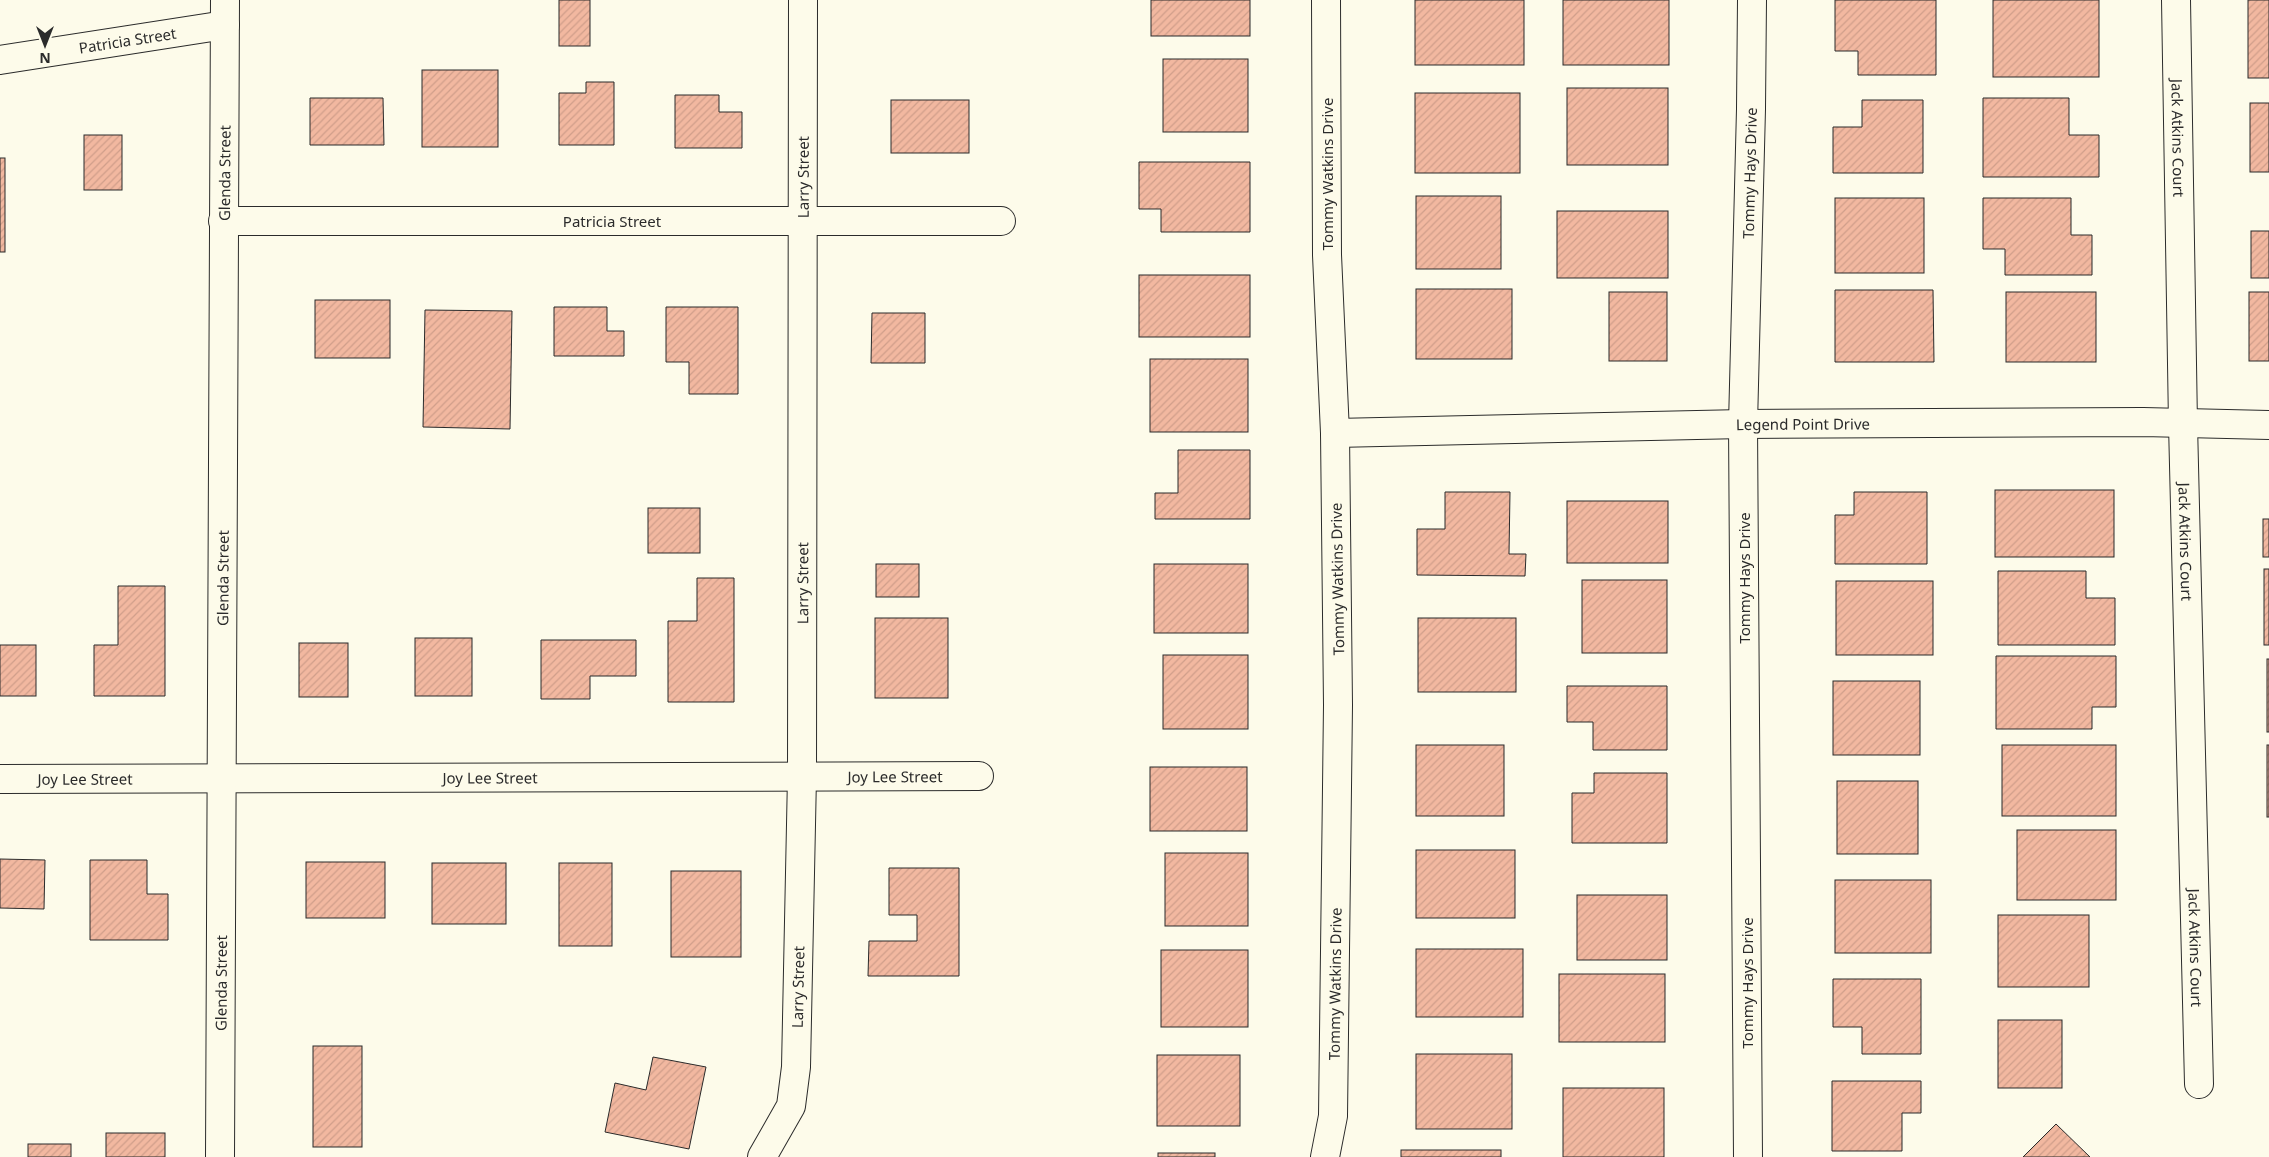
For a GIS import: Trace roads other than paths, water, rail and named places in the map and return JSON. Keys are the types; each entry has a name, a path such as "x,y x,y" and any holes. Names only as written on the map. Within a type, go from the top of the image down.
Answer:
{"street":[{"name":"Larry Street","path":"762,1157 791,1106 796,1068 802,776 803,0"},
{"name":"Tommy Watkins Drive","path":"1325,1157 1333,1116 1338,705 1335,434 1327,255 1326,0"},
{"name":"Tommy Hays Drive","path":"1748,1157 1743,424 1752,0"},
{"name":"Jack Atkins Court","path":"2176,0 2183,424 2199,1084"},
{"name":"Patricia Street","path":"0,60 225,13"},
{"name":"Glenda Street","path":"220,1157 225,13"},
{"name":"Patricia Street","path":"223,221 1001,221"},
{"name":"Legend Point Drive","path":"1335,434 1743,424 2143,422 2269,425"},
{"name":"Joy Lee Street","path":"0,779 223,780 979,776"}]}
